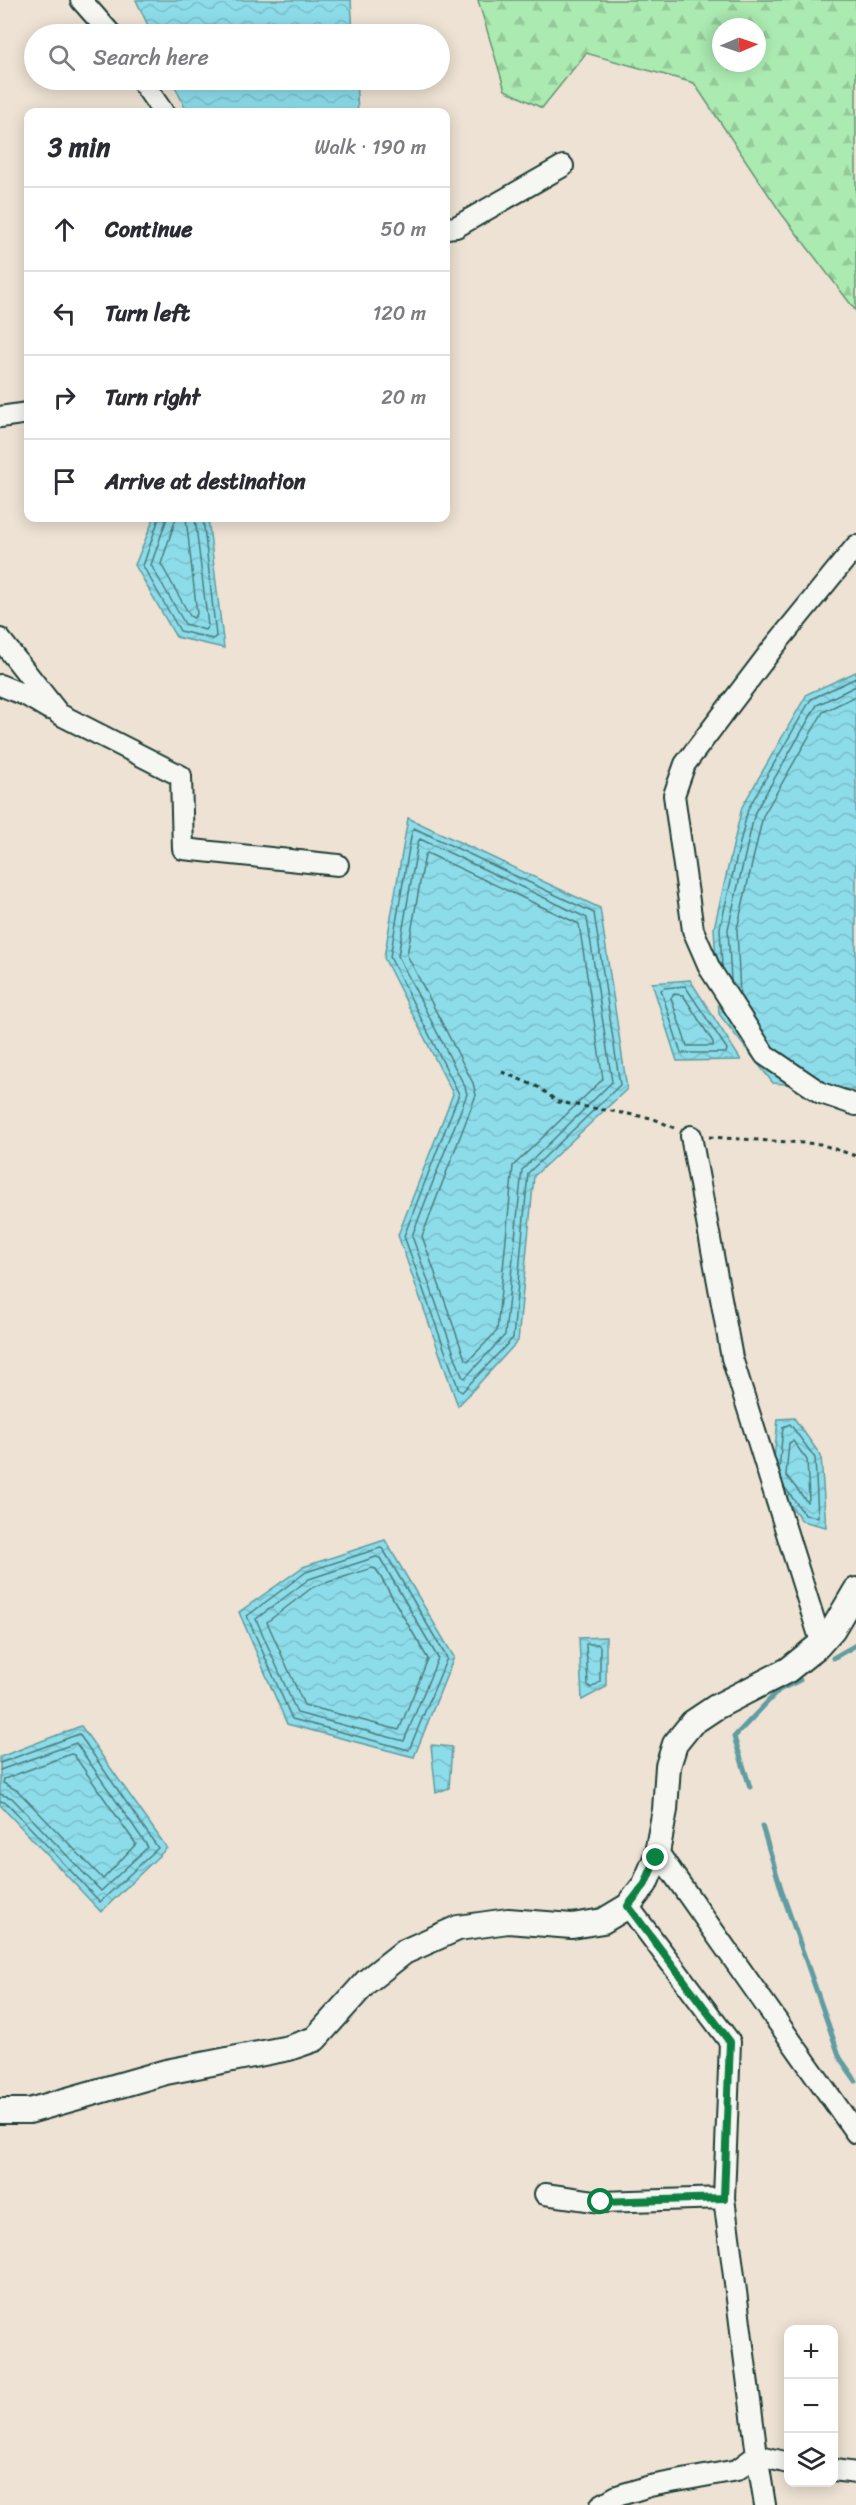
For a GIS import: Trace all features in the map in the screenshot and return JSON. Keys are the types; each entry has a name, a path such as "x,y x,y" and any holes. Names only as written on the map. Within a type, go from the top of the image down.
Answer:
{"street":[{"path":"81,0 102,24"},
{"path":"148,90 160,108"},
{"path":"450,228 456,227 564,166"},
{"path":"0,417 24,414"},
{"path":"856,546 772,648 685,764 674,795 693,930 710,969 765,1055 821,1093 856,1105"},
{"path":"0,639 59,714"},
{"path":"0,685 27,696 181,776 183,849 338,865"},
{"path":"691,1136 732,1358 821,1642"},
{"path":"0,2111 29,2111 166,2072 289,2048 315,2039 366,1982 404,1952 458,1928 508,1921 572,1926 603,1921 628,1906 645,1884 657,1851 665,1809 668,1766 675,1744 692,1724 716,1707 788,1670 821,1642 832,1629 856,1590"},
{"path":"657,1851 856,2133"},
{"path":"628,1906 730,2042 724,2198 765,2505"},
{"path":"545,2194 601,2202 724,2198"},
{"path":"757,2455 784,2462"},
{"path":"601,2505 617,2496 650,2486 737,2470 757,2455"},
{"path":"838,2471 856,2473"}],"green space":[{"path":"478,0 856,0 856,311 781,213 694,83 586,53 542,108 505,90"}],"water":[{"path":"136,0 351,0 352,24 147,24"},
{"path":"177,90 357,90 358,108 185,108"},
{"path":"152,522 208,522 224,648 176,637 135,565"},
{"path":"856,672 856,1090 773,1083 719,1014 714,928 742,807 807,694"},
{"path":"408,818 600,908 627,1089 534,1176 518,1341 458,1406 398,1235 453,1094 384,958"},
{"path":"690,980 741,1060 677,1061 652,983"},
{"path":"794,1418 821,1456 826,1527 802,1521 772,1479 778,1419"},
{"path":"385,1540 454,1657 414,1757 287,1724 239,1612 303,1567"},
{"path":"606,1637 606,1687 582,1700 579,1638"},
{"path":"81,1726 167,1848 101,1912 0,1805 0,1757"},
{"path":"431,1745 452,1747 449,1788 436,1793"}],"waterway":[{"path":"833,1658 856,1645"},
{"path":"750,1787 734,1737 779,1690 800,1680"},
{"path":"762,1826 783,1895 840,2058 856,2081"}],"route":[{"path":"601,2202 724,2198 730,2042 628,1906 645,1884 656,1858"}]}
